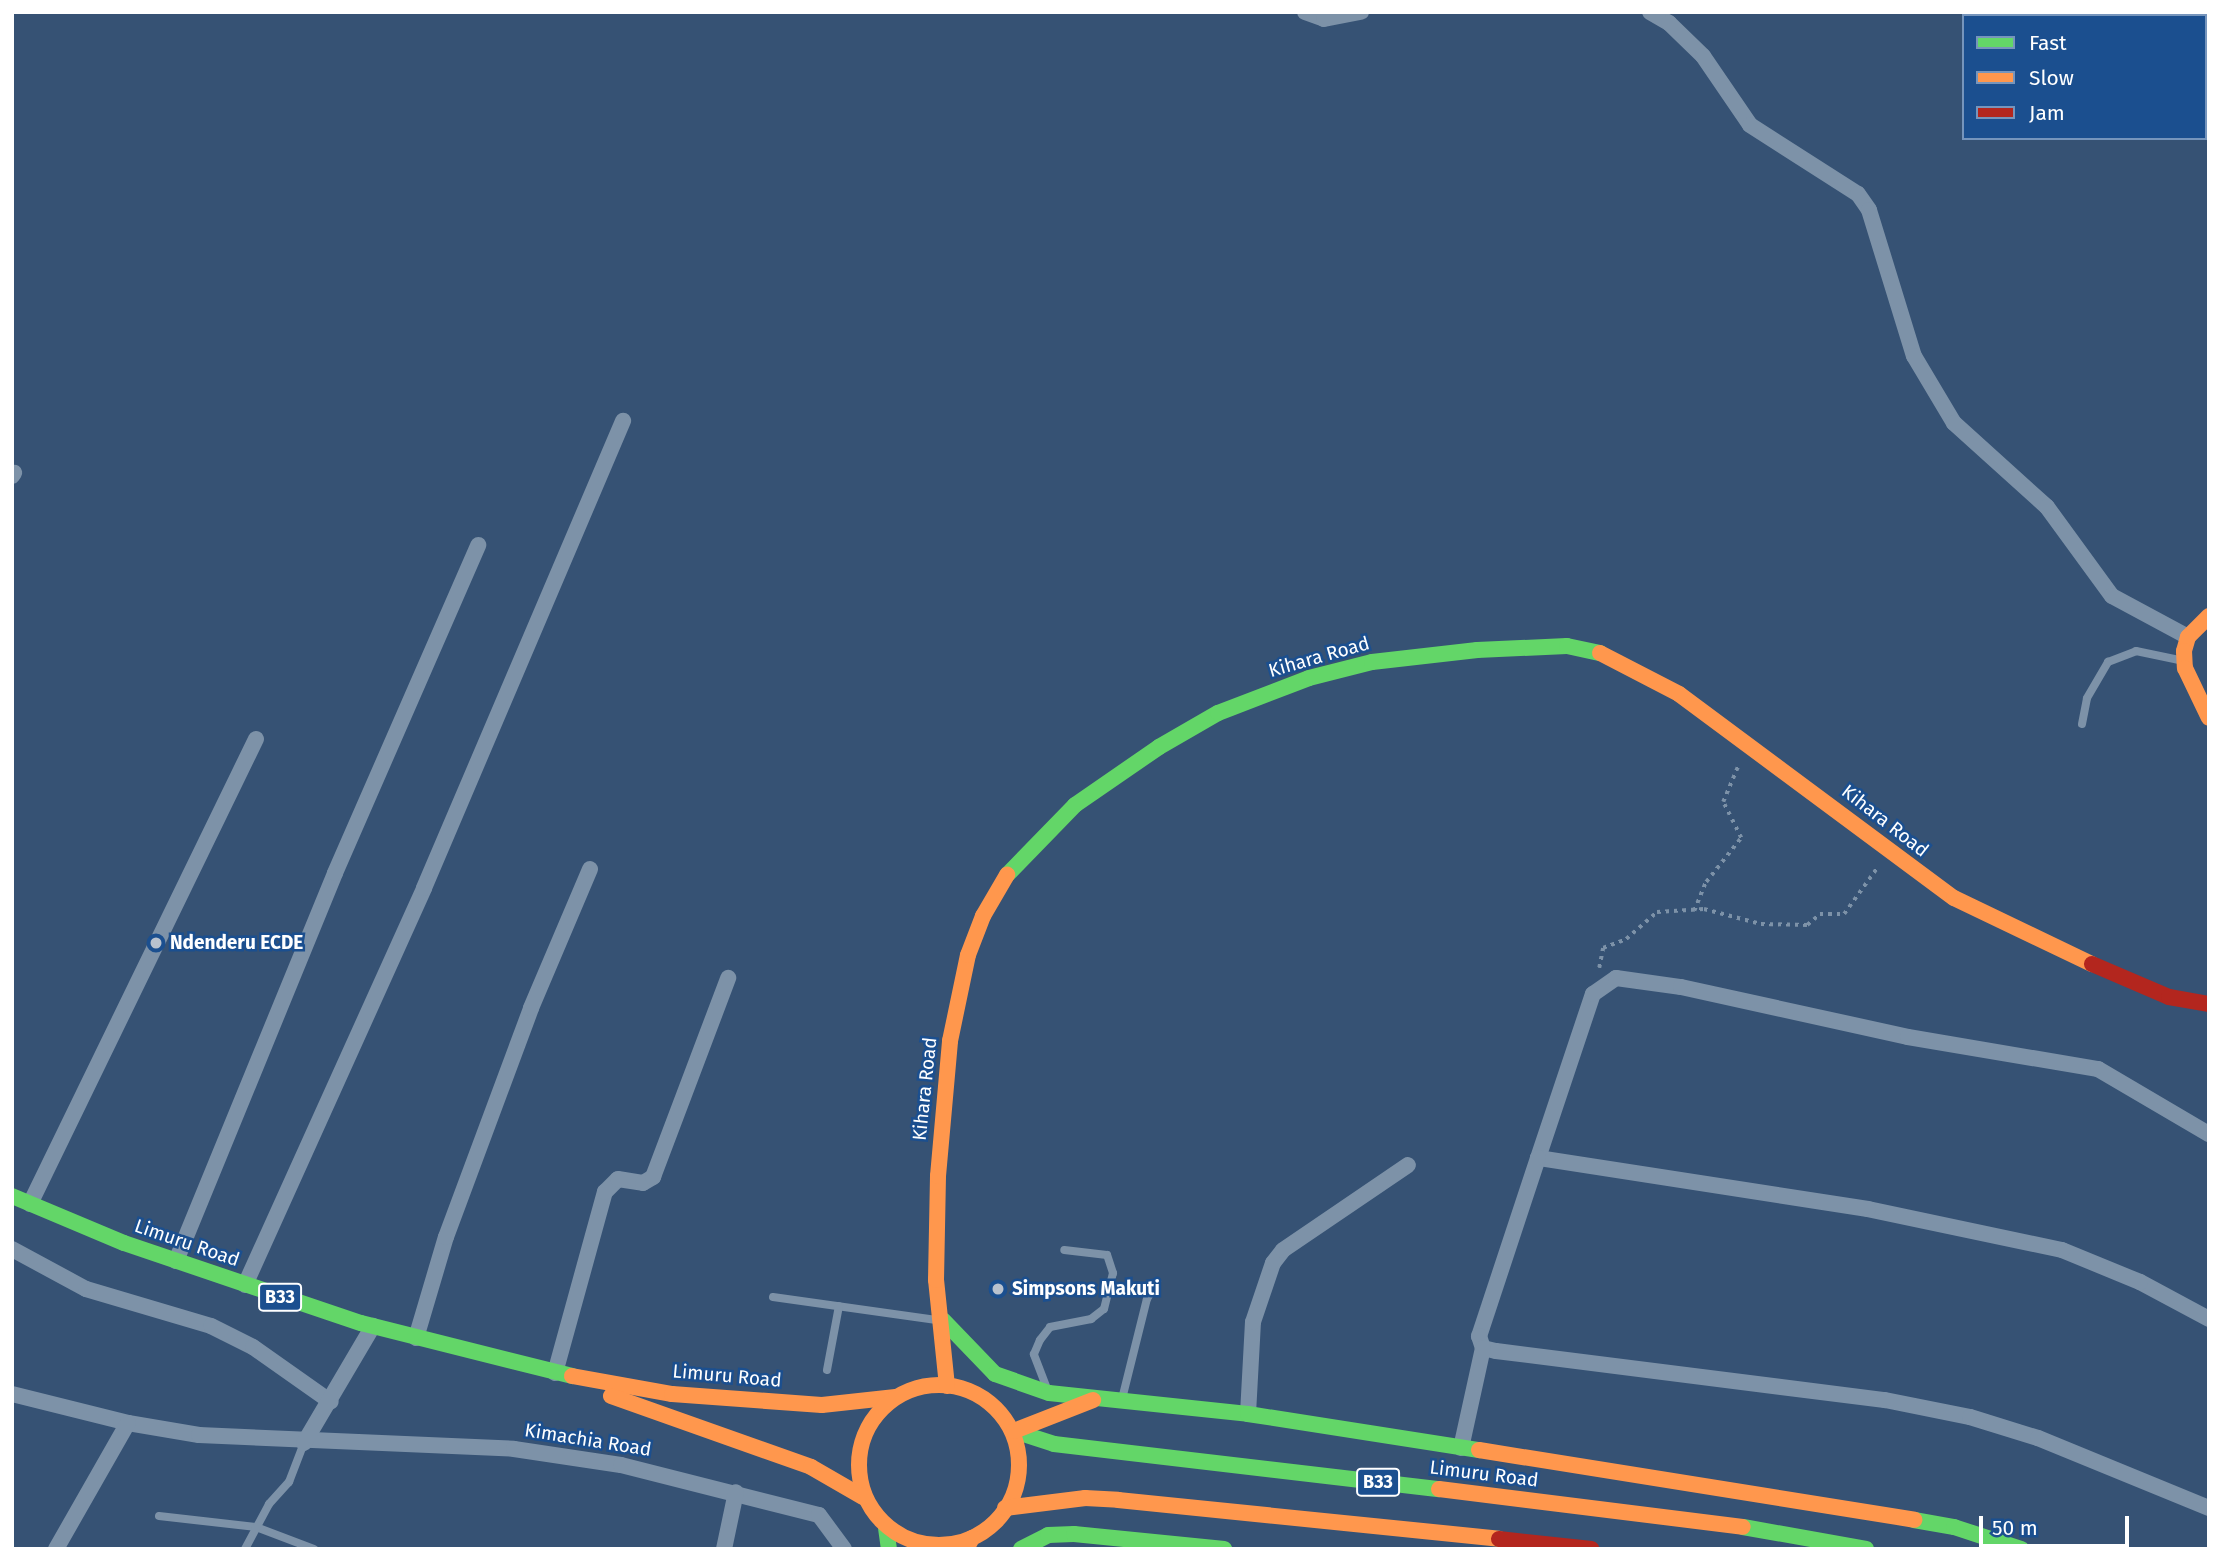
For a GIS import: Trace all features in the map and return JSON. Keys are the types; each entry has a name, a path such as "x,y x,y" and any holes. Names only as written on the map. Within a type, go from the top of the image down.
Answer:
{"main road":[{"path":"2209,616 2188,637 2185,662 2209,718"},
{"name":"Kihara Road","path":"947,1386 943,1321 936,1280 938,1176 950,1041 968,955 1004,879 1075,805 1158,747 1218,713 1309,678 1372,662 1477,650 1567,646 1612,656 1647,672 1750,745 1954,898 2017,931 2146,988 2209,1004"},
{"name":"Limuru Road","path":"12,1196 176,1261 245,1285 373,1326 555,1373 673,1394 808,1404 897,1397"},
{"path":"943,1321 995,1374 1049,1392 1248,1415 1954,1527 2021,1549"},
{"name":"Limuru Road","path":"555,1373 633,1406 811,1467 863,1497"},
{"path":"947,1386 968,1389 984,1398 1014,1431 1020,1469 1005,1508 969,1543 945,1545 908,1540 886,1528 863,1497 859,1468 864,1437 878,1414 897,1397 947,1386"},
{"path":"1014,1431 1096,1399"},
{"name":"Limuru Road","path":"1014,1431 1054,1444 1709,1521 1866,1549"},
{"name":"B33","path":"1005,1508 1085,1498 1118,1500 1591,1549"},
{"path":"886,1528 890,1549"},
{"path":"1021,1549 1048,1535 1074,1534 1224,1549"}],"street":[{"path":"1305,12 1324,19 1361,12"},
{"path":"1650,12 1669,23 1703,56 1750,125 1782,150 1833,175 1858,194 1869,210 1914,356 1947,413 2047,507 2112,596 2188,637"},
{"path":"245,1285 424,888 623,421"},
{"path":"176,1261 335,873 478,545"},
{"path":"30,1204 256,739"},
{"path":"416,1338 450,1225 531,1008 590,869"},
{"path":"555,1373 605,1192 618,1179 643,1183 653,1177 728,978"},
{"path":"1461,1448 1483,1348 1479,1336 1492,1289 1593,994 1616,978 1681,987 1908,1038 2069,1062 2116,1077 2209,1135"},
{"path":"1538,1158 1868,1209 2063,1250 2140,1282 2209,1319"},
{"path":"1248,1415 1254,1322 1273,1263 1283,1250 1408,1165"},
{"path":"12,1249 86,1289 211,1326 253,1347 331,1402"},
{"path":"304,1443 331,1402 373,1326"},
{"path":"1483,1348 1885,1400 1950,1413 2038,1438 2209,1508"},
{"name":"Kimachia Road","path":"12,1394 128,1423 199,1435 304,1443 352,1439 514,1449 621,1465 819,1515 844,1549"},
{"path":"56,1549 128,1423"},
{"path":"724,1549 736,1492"}],"lane":[{"path":"2081,724 2087,698 2108,662 2136,651 2185,662"},
{"path":"1049,1392 1034,1354 1040,1340 1050,1327 1091,1319 1104,1309 1113,1273 1107,1255 1064,1250"},
{"path":"1121,1402 1147,1299 1157,1282"},
{"path":"773,1297 943,1321"},
{"path":"827,1370 839,1306"},
{"path":"245,1549 256,1527 289,1482 304,1443"},
{"path":"159,1516 256,1527 314,1549"}],"path":[{"path":"1694,911 1706,882 1741,838 1723,802 1727,783 1750,745"},
{"path":"1593,994 1603,948 1626,939 1657,912 1694,911 1782,925 1807,925 1820,914 1844,914 1890,852"}],"traffic: fast":[{"path":"1007,875 1075,805 1159,747 1218,713 1309,678 1372,662 1477,650 1567,646 1600,653"},
{"path":"12,1196 124,1243 361,1323 572,1376"},
{"path":"943,1320 995,1374 1049,1393 1248,1414 1479,1450"},
{"path":"1014,1431 1054,1444 1439,1489"},
{"path":"1914,1520 1954,1527 2021,1549"},
{"path":"1743,1527 1866,1549"},
{"path":"886,1528 889,1549"},
{"path":"1021,1549 1048,1535 1074,1534 1224,1549"}],"traffic: slow":[{"path":"2209,616 2188,637 2184,651 2185,668 2209,718"},
{"path":"1600,653 1679,694 1954,898 2092,964"},
{"path":"947,1386 936,1280 938,1176 950,1041 968,955 983,916 1007,875"},
{"path":"572,1376 672,1394 822,1405 896,1397"},
{"path":"939,1385 970,1391 995,1409 1013,1434 1019,1465 1013,1496 995,1521 970,1539 939,1545 908,1539 883,1521 865,1496 859,1465 865,1434 883,1409 908,1391 939,1385"},
{"path":"611,1396 811,1467 863,1497"},
{"path":"1014,1431 1093,1400"},
{"path":"1479,1450 1914,1520"},
{"path":"1439,1489 1743,1527"},
{"path":"1005,1508 1085,1498 1118,1500 1499,1539"},
{"path":"966,1549 972,1538"}],"traffic: jam":[{"path":"2092,964 2169,997 2209,1004"},
{"path":"1499,1539 1591,1549"}],"place":[{"name":"Ndenderu ECDE","path":"156,943"},
{"name":"Simpsons Makuti","path":"998,1289"}]}
